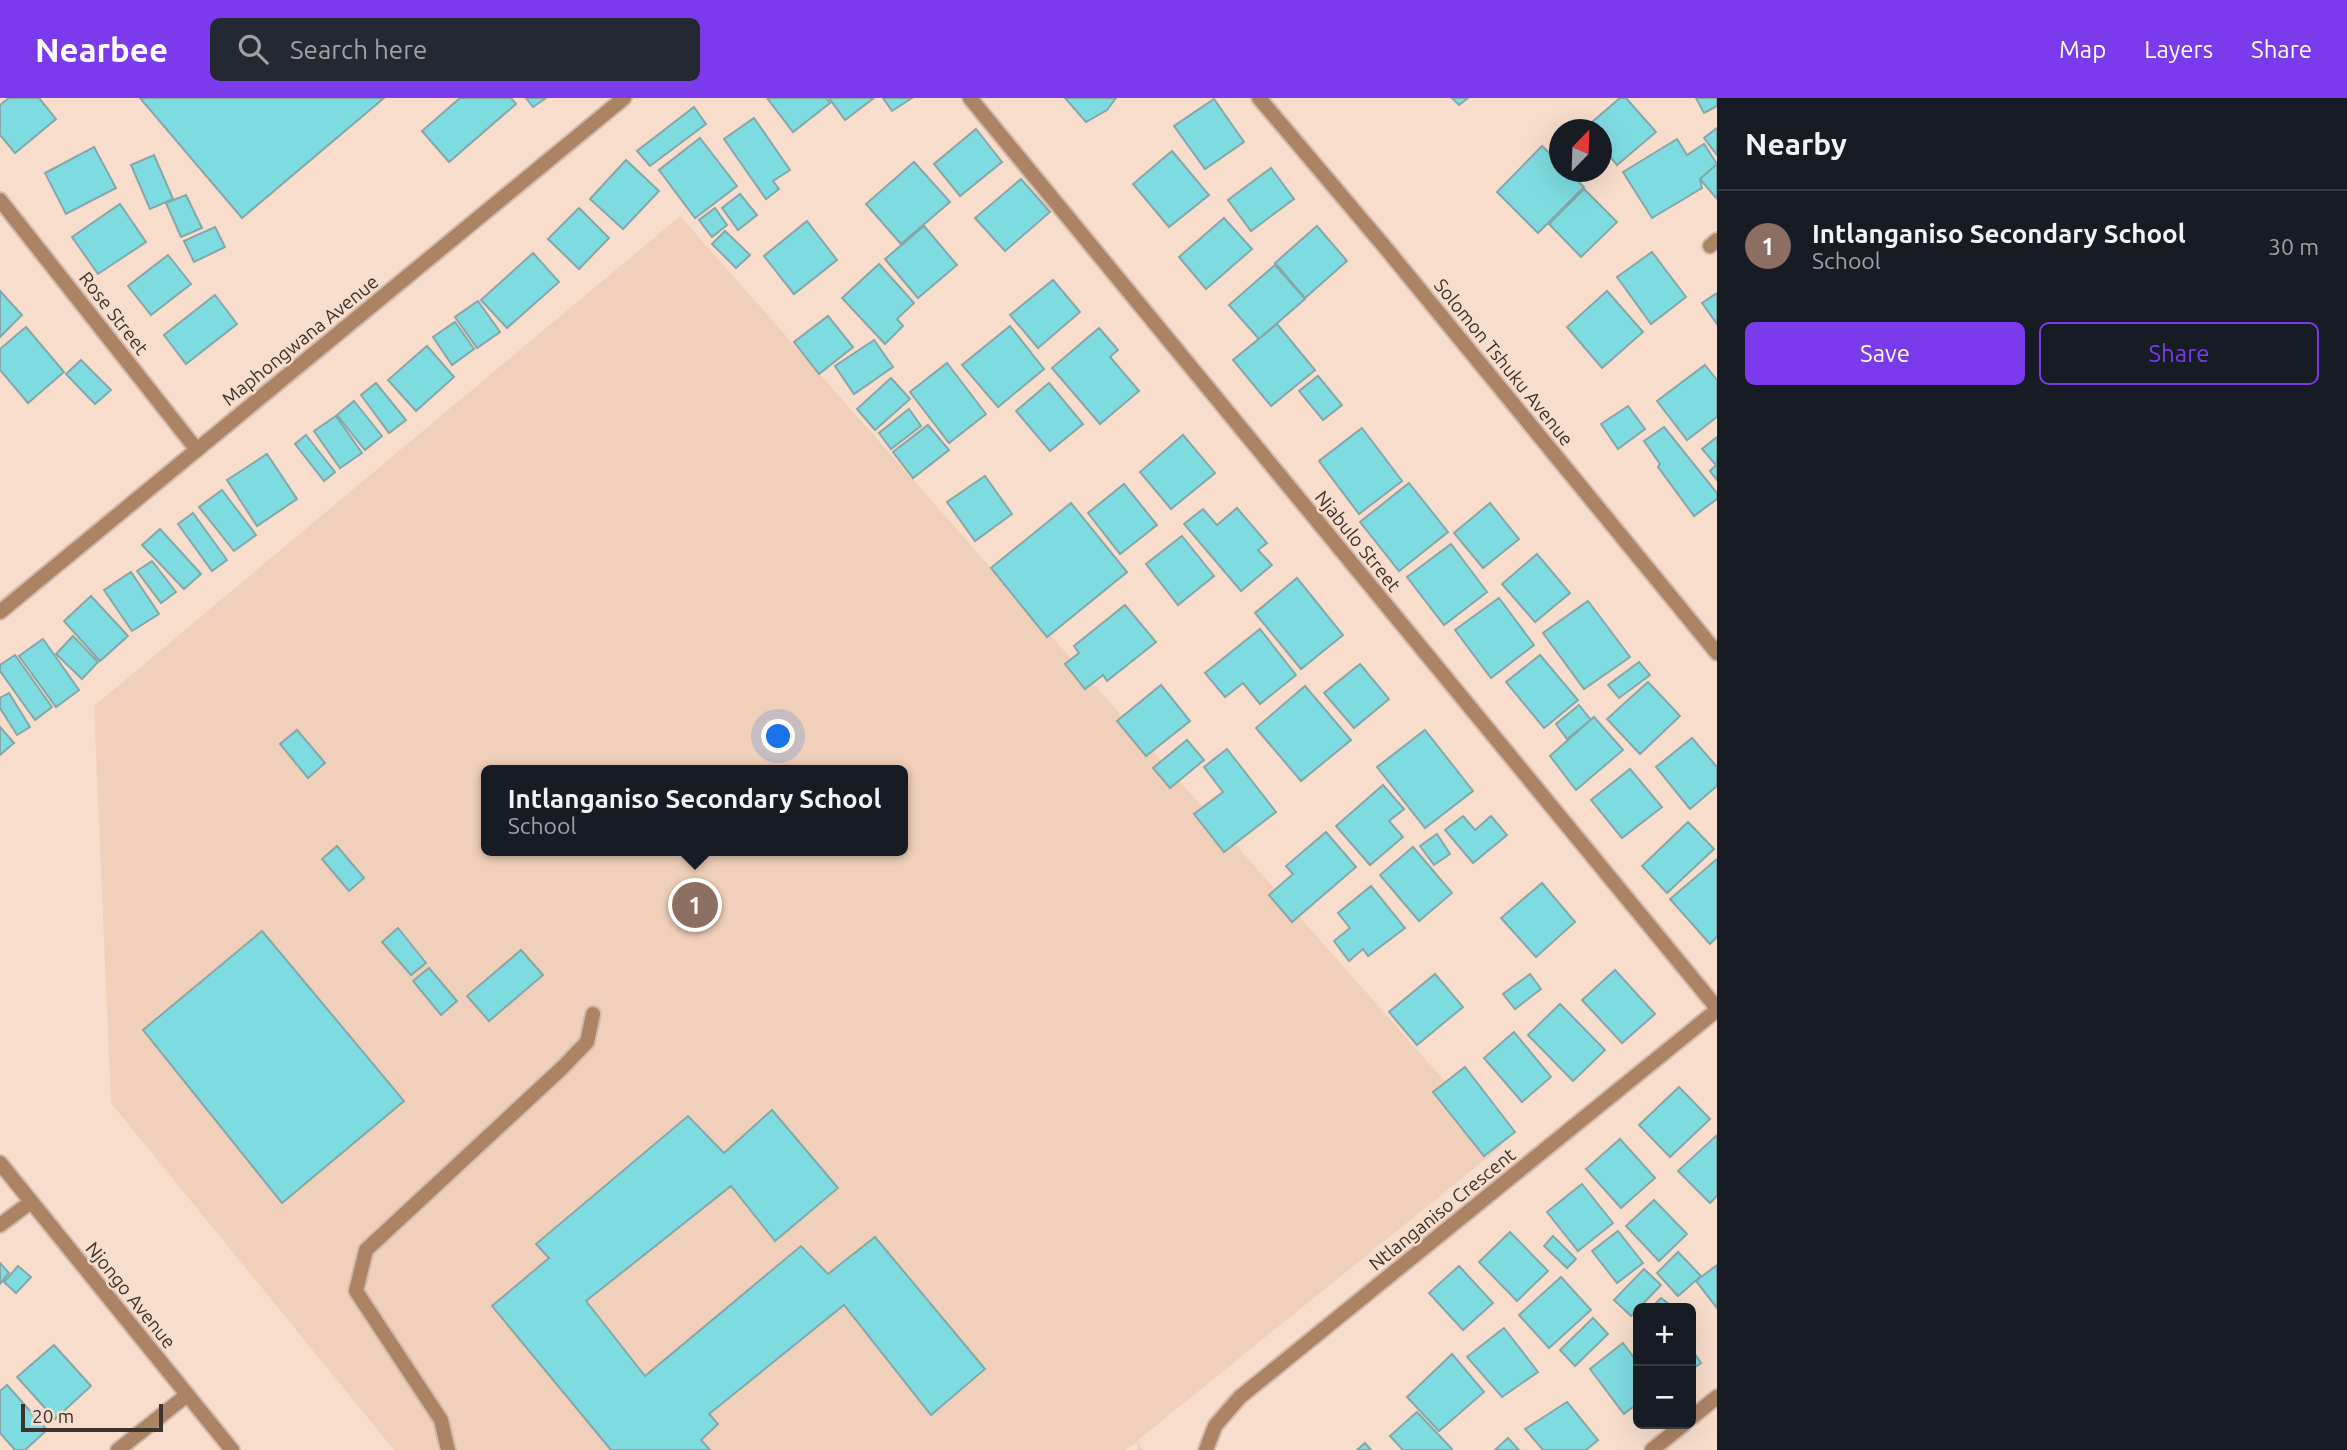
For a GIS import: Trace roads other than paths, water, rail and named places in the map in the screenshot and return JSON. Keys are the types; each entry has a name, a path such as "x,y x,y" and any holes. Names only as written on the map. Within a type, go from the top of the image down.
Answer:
{"street":[{"name":"Maphongwana Avenue","path":"0,612 624,98"},
{"name":"Njabulo Street","path":"970,98 1717,1009"},
{"name":"Solomon Tshuku Avenue","path":"1259,98 1384,246 1717,653"},
{"name":"Rose Street","path":"0,200 197,450"},
{"name":"Ntlanganiso Crescent","path":"1206,1450 1215,1426 1240,1397 1717,1009"},
{"path":"448,1450 442,1420 356,1291 366,1250 562,1068 587,1042 593,1014"},
{"name":"Njongo Avenue","path":"0,1163 232,1450"},
{"path":"0,1225 31,1202"},
{"path":"118,1450 187,1395"},
{"path":"1696,1414 1717,1396"},
{"path":"1651,1450 1678,1429"}],"place":[{"name":"Intlanganiso Secondary School","path":"695,905"}]}
